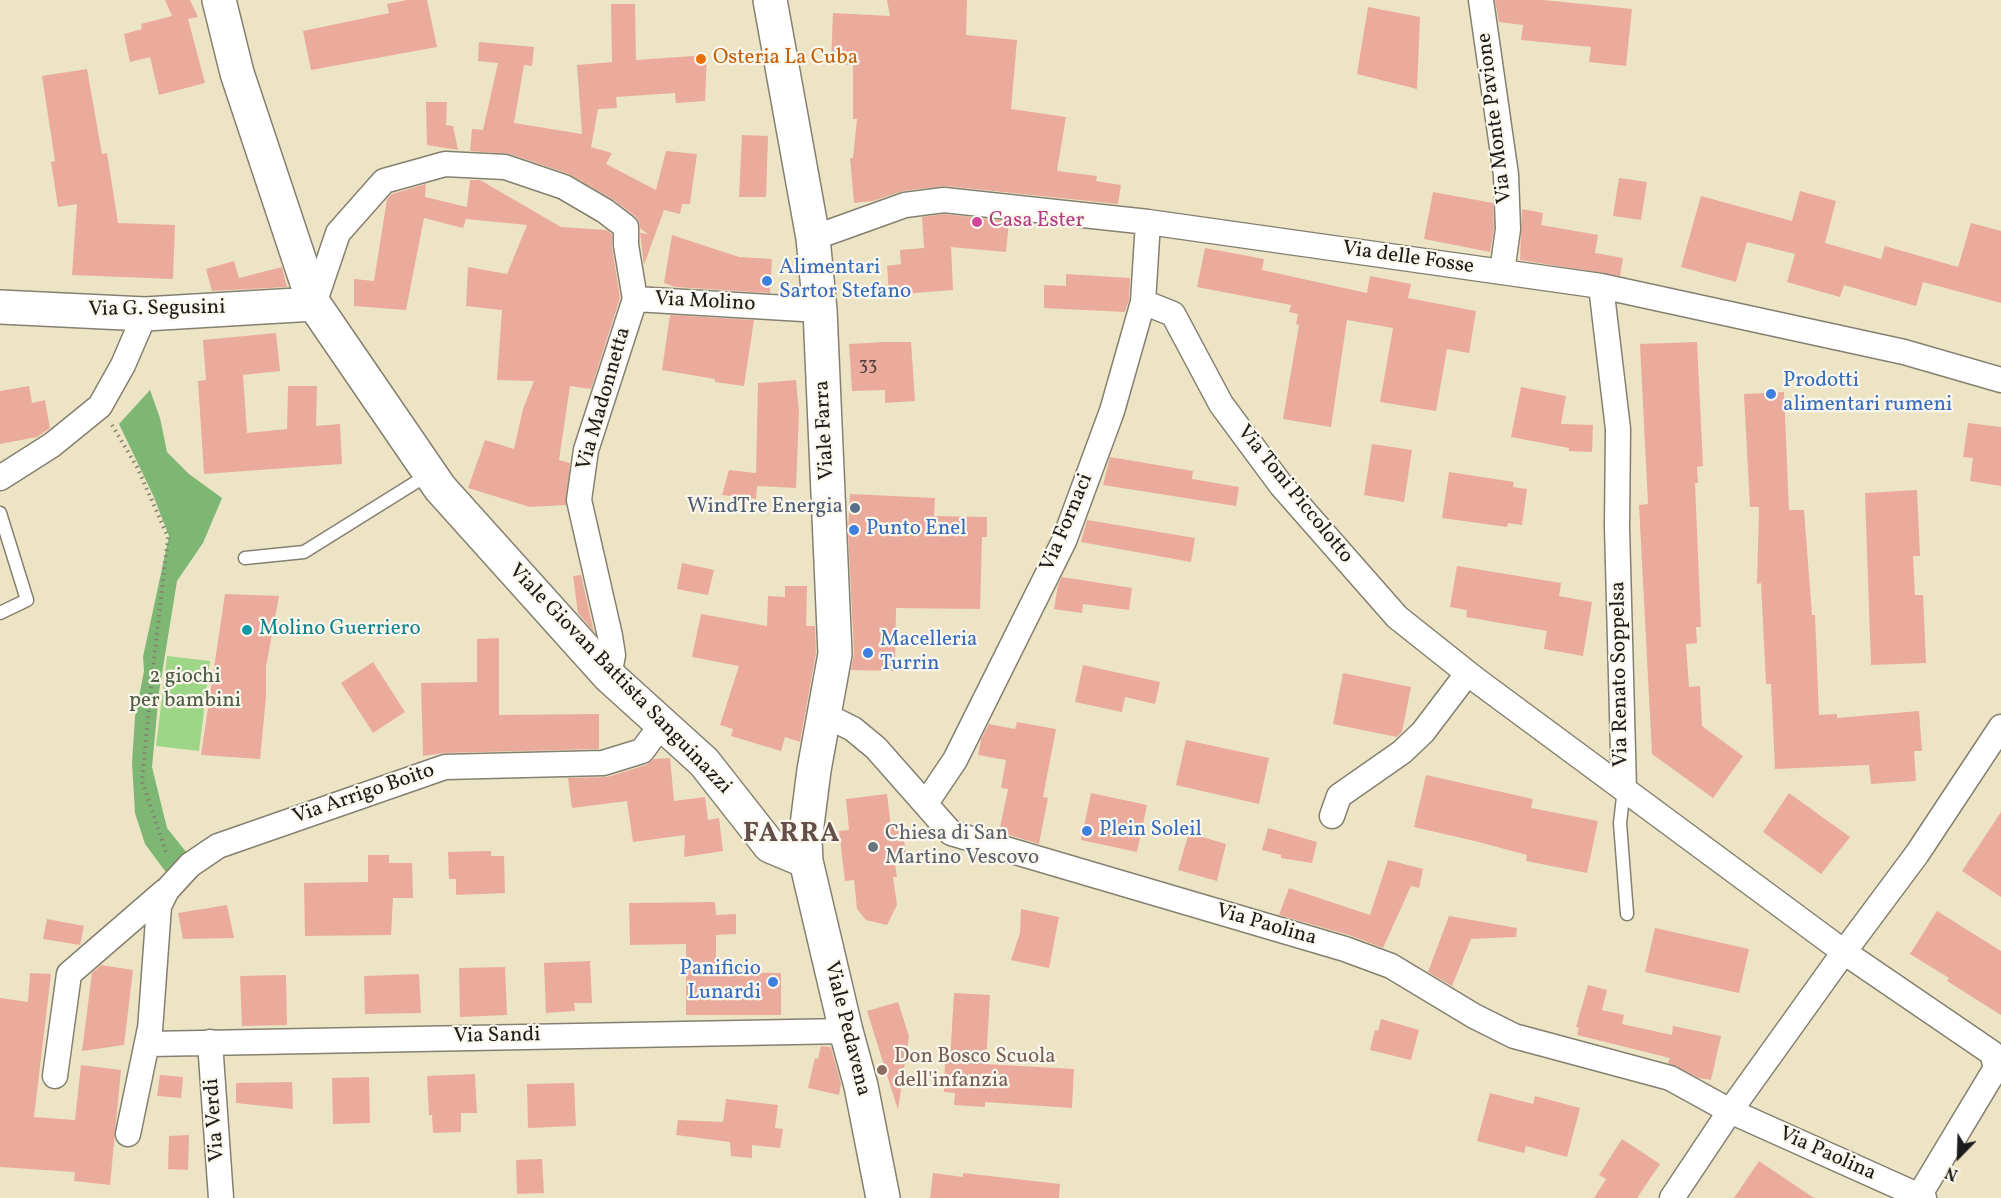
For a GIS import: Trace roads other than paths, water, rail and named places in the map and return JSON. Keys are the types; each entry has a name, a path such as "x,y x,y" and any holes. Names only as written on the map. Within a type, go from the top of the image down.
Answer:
{"street":[{"name":"Viale Giovan Battista Sanguinazzi","path":"219,0 237,73 314,304 440,488 609,676 704,762 770,846 806,861"},
{"name":"Viale Farra","path":"770,0 813,238 820,310 836,654 811,793 805,841 806,861"},
{"name":"Via Monte Pavione","path":"1482,0 1506,175 1508,230 1502,272"},
{"name":"Via Molino","path":"314,304 338,233 384,181 445,164 505,167 564,187 605,211 626,227 626,245 634,300 820,310"},
{"name":"Via delle Fosse","path":"813,238 905,205 944,200 1148,222 1601,286 1904,352 2001,380"},
{"name":"Via Fornaci","path":"926,803 955,760 1064,541 1112,411 1143,302 1148,222"},
{"name":"Via Renato Soppelsa","path":"1601,286 1618,429 1617,527 1624,789 1844,952 1992,1053 1996,1068 1922,1197"},
{"name":"Via Madonnetta","path":"609,676 613,656 610,636 579,500 586,450 634,300"},
{"name":"Via Toni Piccolotto","path":"1143,302 1173,314 1221,404 1288,494 1397,617 1467,674 1624,789"},
{"name":"Via G. Segusini","path":"0,307 145,314 314,304"},
{"path":"0,478 52,445 100,406 123,365 145,314"},
{"path":"1332,816 1340,796 1402,752 1424,732 1467,674"},
{"name":"Via Paolina","path":"825,715 854,729 876,748 951,833 1345,949 1390,966 1474,1016 1514,1036 1670,1078 1730,1111 1922,1197"},
{"name":"Via Arrigo Boito","path":"128,1134 149,1036 159,906 167,890 190,865 218,846 445,767 603,763 642,751 662,724"},
{"path":"1672,1198 1730,1111 1917,854 2001,727"},
{"name":"Viale Pedavena","path":"806,861 861,1086 882,1198"},
{"name":"Via Arrigo Boito","path":"55,1076 69,974 176,881"},
{"name":"Via Sandi","path":"149,1036 210,1042 846,1031"},
{"name":"Via Verdi","path":"210,1042 221,1198"}],"lane":[{"path":"245,558 304,552 430,474"},
{"path":"0,513 27,600 0,613"},
{"path":"1624,789 1620,823 1627,915"}],"place":[{"name":"Osteria La Cuba","path":"701,59"},
{"name":"Casa Ester","path":"977,222"},
{"name":"Alimentari Sartor Stefano","path":"767,281"},
{"name":"Prodotti alimentari rumeni","path":"1771,394"},
{"name":"WindTre Energia","path":"855,508"},
{"name":"Punto Enel","path":"854,530"},
{"name":"Molino Guerriero","path":"247,630"},
{"name":"Macelleria Turrin","path":"868,653"},
{"name":"Plein Soleil","path":"1087,831"},
{"name":"Chiesa di San Martino Vescovo","path":"873,847"},
{"name":"Panificio Lunardi","path":"773,982"},
{"name":"Don Bosco Scuola dell'infanzia","path":"882,1070"}],"district":[{"name":"FARRA","path":"792,836"}],"park label":[{"name":"2 giochi per bambini","path":"185,690"}]}
